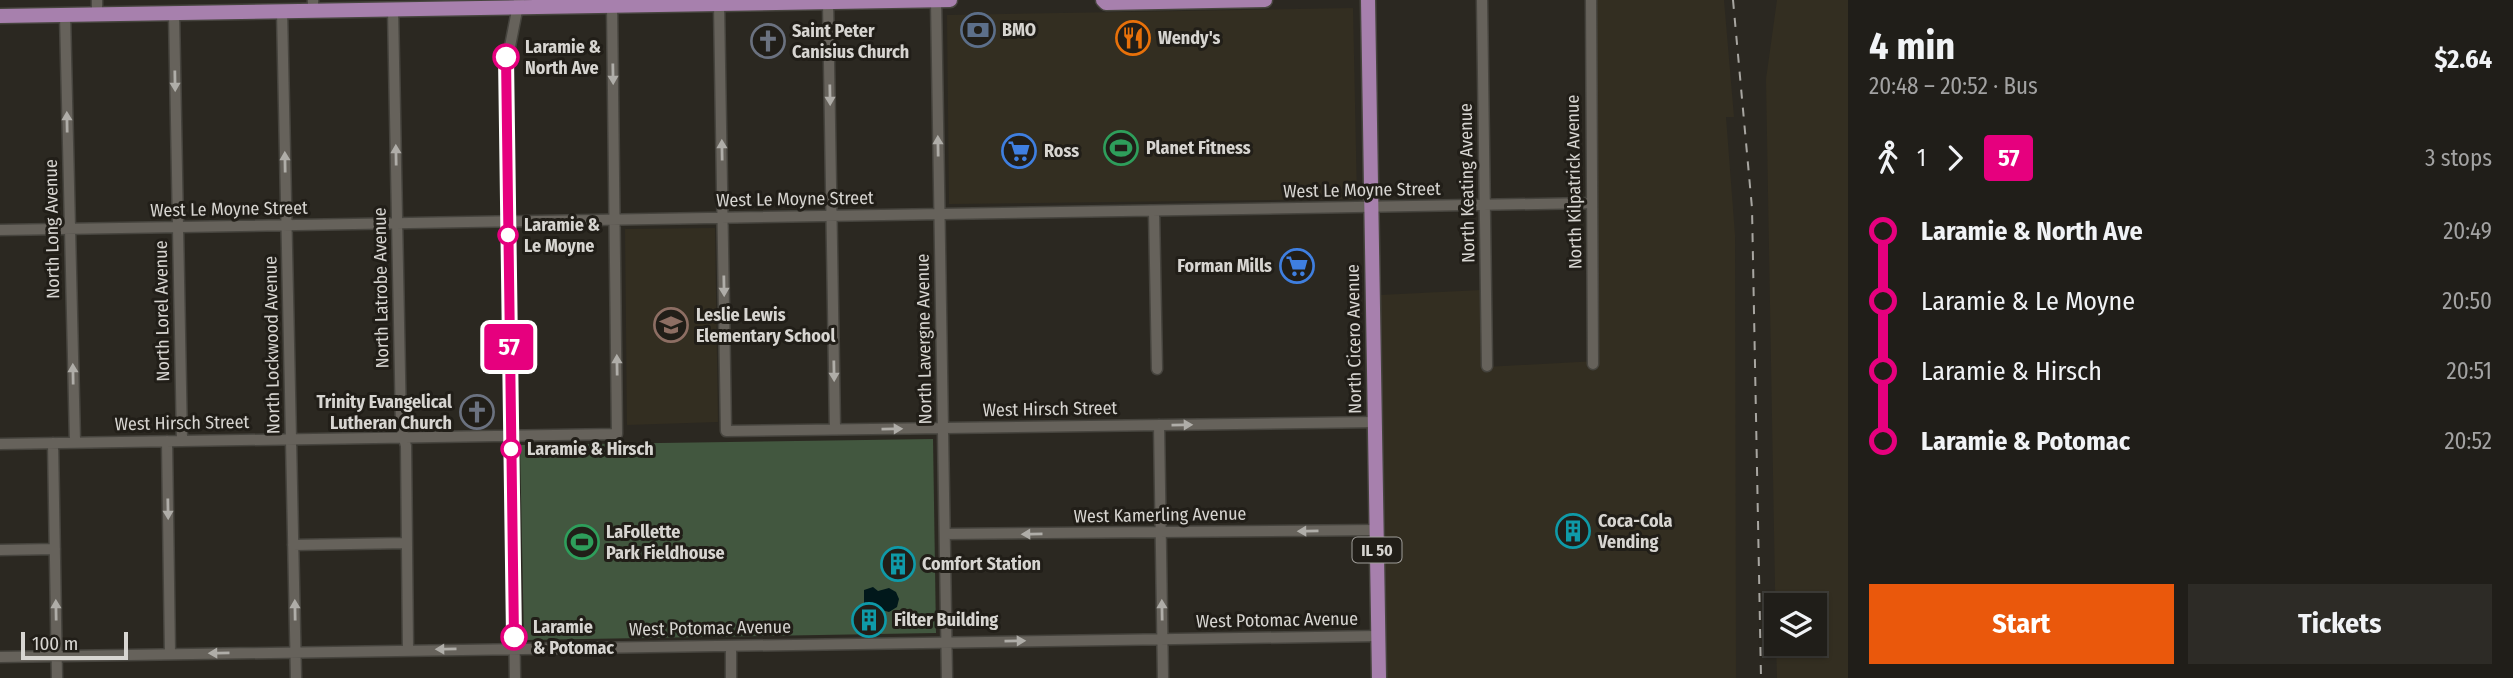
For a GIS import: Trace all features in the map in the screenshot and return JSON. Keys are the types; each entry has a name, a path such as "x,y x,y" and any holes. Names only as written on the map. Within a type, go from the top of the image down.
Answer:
{"main road":[{"path":"0,16 65,15 97,7 174,13 205,6 282,11 313,5 393,9 420,4 612,5 950,0"},
{"path":"1103,0 1105,3 1265,0"},
{"name":"North Cicero Avenue","path":"1368,0 1379,678"}],"street":[{"name":"North Lavergne Avenue","path":"936,0 947,678"},
{"name":"North Keating Avenue","path":"1482,0 1487,366"},
{"name":"North Kilpatrick Avenue","path":"1591,0 1593,364"},
{"path":"828,2 835,429"},
{"path":"515,678 506,57 518,4"},
{"path":"719,4 723,218"},
{"path":"612,5 615,220"},
{"name":"North Latrobe Avenue","path":"393,9 408,649"},
{"name":"North Lockwood Avenue","path":"282,11 296,678"},
{"name":"North Lorel Avenue","path":"174,13 182,440"},
{"name":"North Long Avenue","path":"65,15 75,442"},
{"name":"West Le Moyne Street","path":"0,230 1591,203"},
{"path":"1154,211 1157,369"},
{"name":"West Hirsch Street","path":"723,218 726,431 1375,422"},
{"name":"West Hirsch Street","path":"0,443 618,433 615,220"},
{"path":"1159,425 1163,678"},
{"path":"167,441 170,654"},
{"path":"53,443 57,678"},
{"name":"West Kamerling Avenue","path":"945,534 1377,530"},
{"path":"293,545 407,543"},
{"path":"0,551 55,550"},
{"name":"West Potomac Avenue","path":"0,657 1378,636"},
{"path":"731,646 731,678"}],"shaded area":[{"path":"1594,0 1724,0 1734,117 1726,117 1735,235 1736,678 1385,678 1380,295 1481,290 1485,367 1597,361"},
{"path":"1777,0 1848,0 1848,678 1777,678 1776,656 1827,656 1827,593 1775,593 1766,79"},
{"path":"1353,8 1357,199 949,204 947,15"},
{"name":"Leslie Lewis Elementary School","path":"715,228 718,422 627,425 625,229"}],"green space":[{"path":"933,439 936,633 524,640 520,445"}],"water":[{"path":"873,587 878,591 889,588 896,592 899,599 897,607 889,612 878,609 874,613 864,610 864,590"}],"railway":[{"path":"1733,0 1752,208 1761,678"}],"bus line":[{"name":"57","path":"506,57 514,637"}],"place":[{"name":"BMO","path":"978,30"},
{"name":"Wendy's","path":"1133,38"},
{"name":"Saint Peter Canisius Church","path":"768,41"},
{"name":"Laramie & North Ave","path":"506,57"},
{"name":"Planet Fitness","path":"1121,148"},
{"name":"Ross","path":"1019,151"},
{"name":"Laramie & Le Moyne","path":"508,235"},
{"name":"Forman Mills","path":"1297,266"},
{"name":"Leslie Lewis Elementary School","path":"671,325"},
{"name":"Trinity Evangelical Lutheran Church","path":"477,412"},
{"name":"Laramie & Hirsch","path":"511,449"},
{"name":"Coca-Cola Vending","path":"1573,531"},
{"name":"LaFollette Park Fieldhouse","path":"582,542"},
{"name":"Comfort Station","path":"898,564"},
{"name":"Filter Building","path":"869,620"},
{"name":"Laramie & Potomac","path":"514,637"}]}
